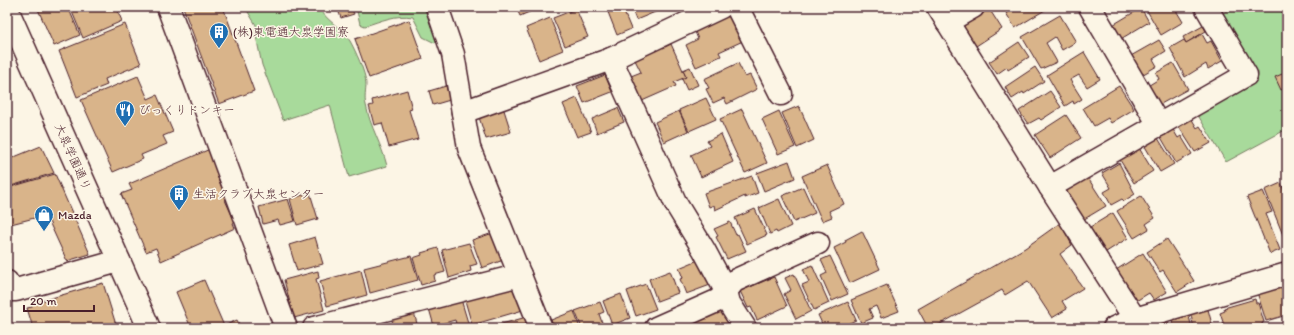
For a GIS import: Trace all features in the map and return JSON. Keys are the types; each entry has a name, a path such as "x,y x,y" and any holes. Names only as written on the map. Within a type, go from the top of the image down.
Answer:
{"street":[{"path":"168,7 286,328"},
{"path":"437,7 453,54 469,148 541,328"},
{"path":"463,112 611,60 721,7"},
{"path":"737,7 781,94"},
{"path":"973,7 943,14 1050,187 1135,318"},
{"path":"1090,7 1159,125"},
{"path":"1050,187 1246,75 1206,7"},
{"name":"大泉学園通り","path":"7,9 149,328"},
{"path":"611,60 676,204 704,250 726,291 729,303 745,328"},
{"path":"656,328 719,300 734,281 818,243"},
{"path":"7,282 12,290 16,290 119,261"},
{"path":"1115,328 1135,318 1287,274"},
{"path":"314,328 520,275"}],"green space":[{"path":"245,7 319,7 325,16 346,36 355,50 366,79 365,100 368,113 387,166 349,177 330,105 283,120 262,65 256,36 256,25"},
{"path":"356,7 430,7 438,39 435,43 423,37 413,17 395,17 365,26 360,24"},
{"path":"1234,7 1287,7 1287,129 1226,162 1196,112 1250,81 1221,14"}],"building":[{"path":"37,7 68,7 80,35 54,46"},
{"path":"70,7 116,7 122,21 83,38"},
{"name":"(株)東電通大泉学園寮","path":"183,7 223,7 254,91 219,104"},
{"path":"337,7 351,7 354,14 341,18"},
{"path":"516,7 541,7 520,16"},
{"path":"606,7 628,7 623,10 631,29 617,35"},
{"path":"631,7 658,7 660,10 636,20"},
{"path":"988,7 1002,29 973,48 958,25"},
{"path":"1017,7 1050,7 1015,28 1006,13"},
{"path":"1145,7 1174,7 1183,22 1161,35"},
{"path":"1141,8 1149,22 1119,40 1111,26"},
{"path":"576,9 588,37 565,46 553,18"},
{"path":"731,9 745,40 719,52 721,56 696,67 686,45 698,39 693,27"},
{"path":"1060,15 1076,42 1062,50 1055,37 1046,43 1057,62 1041,69 1022,37"},
{"path":"550,18 563,50 539,60 526,28"},
{"path":"409,20 423,59 369,78 355,39"},
{"path":"125,24 141,64 105,79 107,85 77,97 59,51"},
{"path":"1203,26 1206,31 1186,43 1183,37"},
{"path":"1202,34 1207,43 1211,41 1222,61 1208,69 1206,64 1185,77 1170,48 1184,40 1186,43"},
{"path":"1159,40 1166,51 1153,59 1157,66 1140,76 1129,57"},
{"path":"1019,42 1029,57 1008,70 1007,67 997,74 989,62"},
{"path":"671,44 686,77 674,82 676,86 642,101 631,76 641,72 635,60 647,54 646,52 661,45 663,48"},
{"path":"1084,52 1100,79 1087,87 1079,75 1070,80 1082,99 1074,104 1073,101 1065,106 1047,75"},
{"path":"738,63 745,77 750,75 757,89 727,104 724,98 713,103 706,89 709,88 704,79"},
{"path":"1173,63 1188,89 1159,105 1146,87 1159,79 1156,73"},
{"path":"690,67 698,85 687,90 682,79 686,77 683,70"},
{"path":"1035,67 1044,81 1024,94 1023,92 1012,99 1005,87"},
{"path":"1287,72 1287,87 1281,90 1275,77"},
{"path":"605,75 612,92 584,103 577,86"},
{"path":"138,76 148,99 157,95 173,132 163,136 167,144 141,155 143,159 113,172 81,100"},
{"path":"446,86 450,100 433,105 429,91"},
{"path":"1119,86 1134,109 1111,123 1108,118 1094,126 1083,108"},
{"path":"407,90 412,109 409,110 418,139 389,147 382,123 374,125 369,106 373,105 372,100"},
{"path":"1050,91 1061,107 1041,120 1039,118 1028,124 1019,111"},
{"path":"577,98 591,132 577,137 563,104"},
{"path":"706,98 716,119 689,131 679,110"},
{"path":"799,106 814,140 797,148 782,113"},
{"path":"503,107 511,132 486,139 478,114"},
{"path":"618,108 624,122 597,133 592,119"},
{"path":"742,109 767,163 745,173 720,119"},
{"path":"679,111 688,131 664,142 655,122"},
{"path":"779,111 795,147 778,154 762,119"},
{"path":"1066,115 1081,138 1050,158 1035,135"},
{"path":"1190,116 1197,128 1200,126 1211,143 1195,152 1177,124"},
{"path":"1171,126 1178,138 1181,136 1192,154 1176,163 1159,134"},
{"path":"721,134 733,162 701,177 691,155 710,146 707,141"},
{"path":"1156,135 1174,164 1160,172 1143,143"},
{"path":"41,146 54,173 11,186 9,180 7,180 7,160"},
{"path":"1139,148 1153,171 1134,183 1120,160"},
{"name":"生活クラブ大泉センター","path":"210,149 221,174 217,176 227,199 225,200 235,222 233,223 235,228 161,261 156,248 146,252 121,194 132,190 129,184"},
{"path":"789,161 795,178 764,191 757,173"},
{"path":"1119,163 1135,194 1124,201 1122,199 1111,205 1104,192 1111,188 1102,173"},
{"path":"827,165 844,204 829,211 832,217 822,221 802,176"},
{"path":"55,174 90,254 67,261 46,215 7,225 7,188"},
{"path":"1086,175 1106,206 1081,221 1062,191"},
{"path":"752,176 758,193 745,198 745,196 715,210 714,205 709,207 704,193"},
{"path":"1281,183 1287,198 1287,206 1284,207 1287,215 1287,245 1265,190"},
{"path":"803,187 815,213 794,222 782,196"},
{"path":"1263,191 1272,212 1266,214 1280,250 1270,254 1247,197"},
{"path":"310,193 318,219 297,225 290,199"},
{"path":"1141,196 1155,218 1146,224 1149,229 1134,238 1117,211"},
{"path":"288,199 295,221 280,225 278,220 263,224 259,207"},
{"path":"779,199 791,226 777,233 776,231 770,234 759,208"},
{"path":"755,209 767,235 747,244 735,218"},
{"path":"1113,213 1128,238 1103,254 1093,240 1096,238 1090,227"},
{"path":"730,222 736,235 738,234 746,251 727,259 716,237 718,236 714,229"},
{"path":"1060,223 1072,245 1060,254 1083,288 1062,301 1067,309 1052,318 1028,281 1005,295 1002,290 933,328 924,328 927,326 918,309 1025,248"},
{"path":"862,231 880,269 850,283 834,248"},
{"path":"496,232 506,259 482,268 472,240"},
{"path":"315,237 323,264 297,271 289,245"},
{"path":"1167,239 1194,281 1177,292 1163,270 1160,272 1147,252"},
{"path":"469,243 477,264 470,266 471,271 449,278 442,250"},
{"path":"438,248 445,272 434,275 435,281 421,285 413,258 422,255 421,253"},
{"path":"1143,253 1167,292 1154,300 1149,293 1136,301 1116,270"},
{"path":"411,256 418,280 370,293 364,268"},
{"path":"830,256 848,294 832,301 821,276 827,273 821,260"},
{"path":"703,258 713,284 686,294 680,279 683,278 679,268"},
{"path":"812,265 829,303 814,310 802,285 809,282 803,269"},
{"path":"361,270 367,295 327,306 320,281"},
{"path":"318,271 319,278 316,279 324,310 294,318 284,280"},
{"path":"670,271 678,293 657,301 649,279"},
{"path":"794,274 811,311 796,319 784,294 791,290 785,278"},
{"path":"774,277 787,306 757,320 751,307 748,308 740,291"},
{"path":"204,280 224,326 237,320 241,328 191,328 176,292"},
{"path":"1282,282 1284,289 1287,288 1287,315 1266,321 1256,289"},
{"path":"103,283 117,328 33,328 27,308 32,307 31,304"},
{"path":"515,283 523,310 472,325 464,297"},
{"path":"646,284 656,309 636,316 627,291"},
{"path":"887,285 899,311 881,318 876,306 869,309 873,318 861,323 851,300"},
{"path":"621,294 630,318 612,325 603,301"},
{"path":"460,296 469,326 457,328 455,320 434,326 428,305"},
{"path":"1255,299 1256,303 1258,303 1264,322 1262,323 1263,327 1225,328 1220,313 1225,311 1224,308"},
{"path":"600,302 604,312 599,314 604,328 582,328 575,311"},
{"path":"848,302 856,320 839,328 824,328 818,315"},
{"path":"1206,302 1213,328 1194,328 1189,307"},
{"path":"723,307 736,328 699,328 695,319"},
{"path":"413,308 418,328 394,328 391,317"},
{"path":"1187,309 1192,328 1174,328 1170,313"},
{"path":"574,311 580,328 554,328 551,320"},
{"path":"530,316 534,328 499,328 498,325"},
{"path":"1167,319 1170,328 1144,328 1144,326"}],"place":[{"name":"(株)東電通大泉学園寮","path":"219,49"},
{"name":"びっくりドンキー","path":"125,127"},
{"name":"生活クラブ大泉センター","path":"179,211"},
{"name":"Mazda","path":"44,232"}]}
